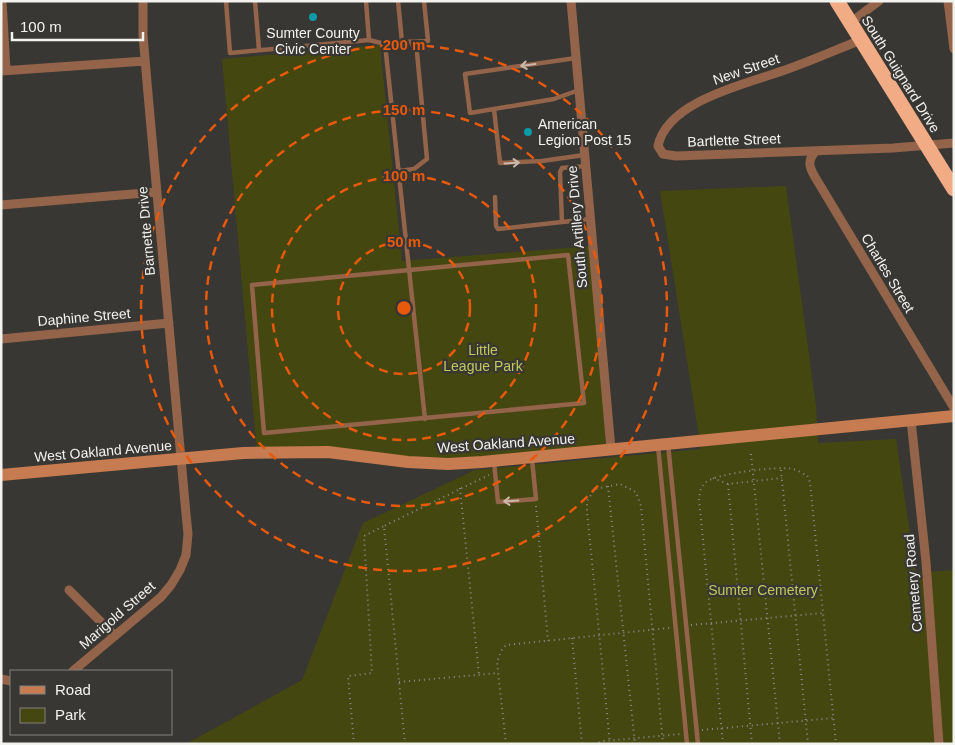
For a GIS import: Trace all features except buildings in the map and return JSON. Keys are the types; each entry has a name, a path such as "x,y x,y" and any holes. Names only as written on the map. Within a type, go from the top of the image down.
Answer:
{"highway":[{"name":"South Guignard Drive","path":"837,1 954,189"}],"street":[{"path":"2,1 4,71 145,61"},
{"name":"Barnette Drive","path":"143,1 145,61 181,459"},
{"name":"South Artillery Drive","path":"572,1 611,450"},
{"path":"850,23 878,1"},
{"path":"948,1 954,49"},
{"name":"New Street","path":"658,146 660,138 672,122 699,101 713,94 783,71 861,40"},
{"name":"Bartlette Street","path":"658,146 663,154 676,156 954,144"},
{"name":"Charles Street","path":"816,151 810,159 812,172 898,318 954,408"},
{"path":"1,205 157,192"},
{"name":"Daphine Street","path":"1,339 169,323"},
{"name":"West Oakland Avenue","path":"1,475 243,453 298,451 328,452 391,461 494,467 532,457 954,416"},
{"name":"Cemetery Road","path":"911,420 926,562 939,744"},
{"name":"Marigold Street","path":"74,670 161,597 177,576 186,555 188,534 181,459"},
{"path":"69,590 115,636"}],"lane":[{"path":"226,1 230,52 369,40 385,44 428,41 424,1"},
{"path":"255,1 259,50"},
{"path":"366,1 369,40"},
{"path":"398,1 402,42"},
{"path":"399,172 414,169 427,160 416,42"},
{"path":"385,44 425,419"},
{"path":"576,58 465,74 470,113 554,99 579,90"},
{"path":"494,109 500,163 542,161 585,154"},
{"path":"562,222 560,172 562,168 586,166"},
{"path":"494,197 496,226 498,229 590,219"},
{"path":"568,255 584,403 425,419 264,433 252,285 568,255"},
{"path":"662,444 686,625 698,744"},
{"path":"662,444 687,744"},
{"path":"494,467 498,502 536,499 532,457"}],"path":[{"path":"751,454 780,744"},
{"path":"354,744 348,676 372,673 364,536 460,488 494,467"},
{"path":"724,744 699,499 700,488 713,478 723,475 753,470 792,469 807,476 810,482 836,744"},
{"path":"781,470 808,744"},
{"path":"713,478 728,484 782,478"},
{"path":"610,742 587,501 595,489 620,484 636,492 641,506 663,744"},
{"path":"728,484 752,744"},
{"path":"608,486 635,744"},
{"path":"460,488 479,675"},
{"path":"536,499 548,641"},
{"path":"384,526 405,744"},
{"path":"686,625 823,613"},
{"path":"506,744 497,662 501,651 506,645 676,627"},
{"path":"572,638 582,744"},
{"path":"399,682 498,673"},
{"path":"696,731 834,718"},
{"path":"594,744 686,733"}],"green space":[{"name":"Little League Park","path":"380,45 402,261 592,246 611,449 482,462 257,453 222,59"},
{"name":"Sumter Cemetery","path":"786,186 816,406 818,443 896,439 916,573 954,570 954,744 186,744 302,680 363,523 475,470 701,449 660,191"}],"place":[{"name":"Sumter County Civic Center","path":"313,17"},
{"name":"American Legion Post 15","path":"528,132"}]}
